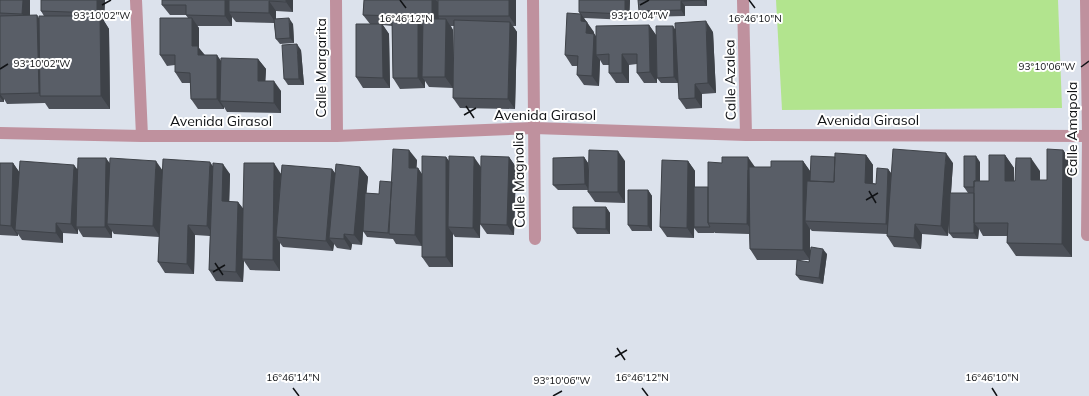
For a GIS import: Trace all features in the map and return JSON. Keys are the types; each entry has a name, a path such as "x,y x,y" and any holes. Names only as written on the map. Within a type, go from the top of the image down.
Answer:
{"street":[{"path":"136,0 142,136"},
{"name":"Calle Margarita","path":"336,0 337,136"},
{"name":"Calle Magnolia","path":"533,0 535,239"},
{"name":"Calle Azalea","path":"743,0 746,135"},
{"name":"Calle Amapola","path":"1086,0 1088,136 1087,235"},
{"name":"Avenida Girasol","path":"0,134 337,136 534,128 746,135 1088,136"}],"green space":[{"path":"776,0 1058,0 1062,108 782,110"}],"building":[{"path":"0,0 23,0 22,14 0,13"},
{"path":"41,0 97,0 97,13 41,11"},
{"path":"162,0 225,0 225,16 186,15 186,5 162,5"},
{"path":"229,0 286,0 286,2 269,1 269,13 229,12"},
{"path":"364,0 432,0 432,17 363,15"},
{"path":"438,0 509,0 509,16 438,16"},
{"path":"579,0 625,0 625,14 579,12"},
{"path":"638,0 703,0 681,1 681,10 639,11"},
{"path":"567,13 581,14 581,21 587,22 586,33 594,34 592,76 577,75 578,56 565,55"},
{"path":"37,15 39,93 0,94 0,16"},
{"path":"39,16 100,16 101,96 40,96"},
{"path":"160,18 192,18 192,46 198,46 198,55 217,55 217,99 191,99 190,73 175,72 175,55 160,55"},
{"path":"289,18 290,38 276,39 274,19"},
{"path":"423,19 446,19 445,77 422,77"},
{"path":"392,20 418,20 418,78 393,78"},
{"path":"454,20 510,22 508,99 453,98"},
{"path":"706,21 708,83 695,84 695,98 679,99 675,23"},
{"path":"356,24 382,24 383,78 356,77"},
{"path":"649,25 650,72 637,73 637,54 622,54 622,73 609,73 609,54 596,55 596,26"},
{"path":"656,26 673,26 674,77 657,78"},
{"path":"297,44 299,79 284,79 282,45"},
{"path":"221,58 258,59 258,81 274,81 274,103 220,101"},
{"path":"393,149 409,150 409,168 418,168 415,235 389,234"},
{"path":"893,149 946,153 941,226 915,224 914,238 887,236"},
{"path":"1047,149 1063,150 1062,244 1007,243 1008,223 974,223 974,181 989,181 989,155 1005,155 1005,181 1015,181 1016,158 1031,158 1031,180 1047,180"},
{"path":"589,150 618,151 618,192 588,192"},
{"path":"835,153 866,155 865,183 876,184 877,168 888,169 886,224 805,221 807,181 834,182"},
{"path":"422,156 446,157 446,257 422,257"},
{"path":"449,156 474,157 473,228 448,227"},
{"path":"481,156 509,157 507,225 480,224"},
{"path":"811,156 835,157 834,182 810,181"},
{"path":"964,156 976,156 976,181 974,181 974,187 964,187"},
{"path":"584,157 585,184 553,185 553,158"},
{"path":"722,157 748,157 747,224 708,223 708,162 722,163"},
{"path":"78,158 106,158 105,227 76,227"},
{"path":"110,158 156,161 153,226 107,224"},
{"path":"163,159 210,162 207,226 188,225 187,264 158,262"},
{"path":"662,160 688,161 687,228 660,227"},
{"path":"20,161 74,165 71,224 56,223 56,233 15,230"},
{"path":"771,161 803,161 803,250 750,249 749,167 771,167"},
{"path":"0,163 13,163 11,226 0,225"},
{"path":"213,163 223,164 222,201 238,202 236,272 209,270"},
{"path":"244,163 274,163 273,260 242,259"},
{"path":"336,164 360,167 354,235 344,234 344,239 329,238"},
{"path":"282,165 332,169 326,241 276,237"},
{"path":"380,181 392,182 388,233 363,231 365,193 379,194"},
{"path":"694,187 708,187 708,223 710,227 694,227"},
{"path":"628,190 648,190 648,226 628,225"},
{"path":"950,193 974,193 974,233 949,233"},
{"path":"573,207 606,207 606,229 573,228"},
{"path":"811,247 823,249 819,278 796,275 797,260 809,262"}]}
